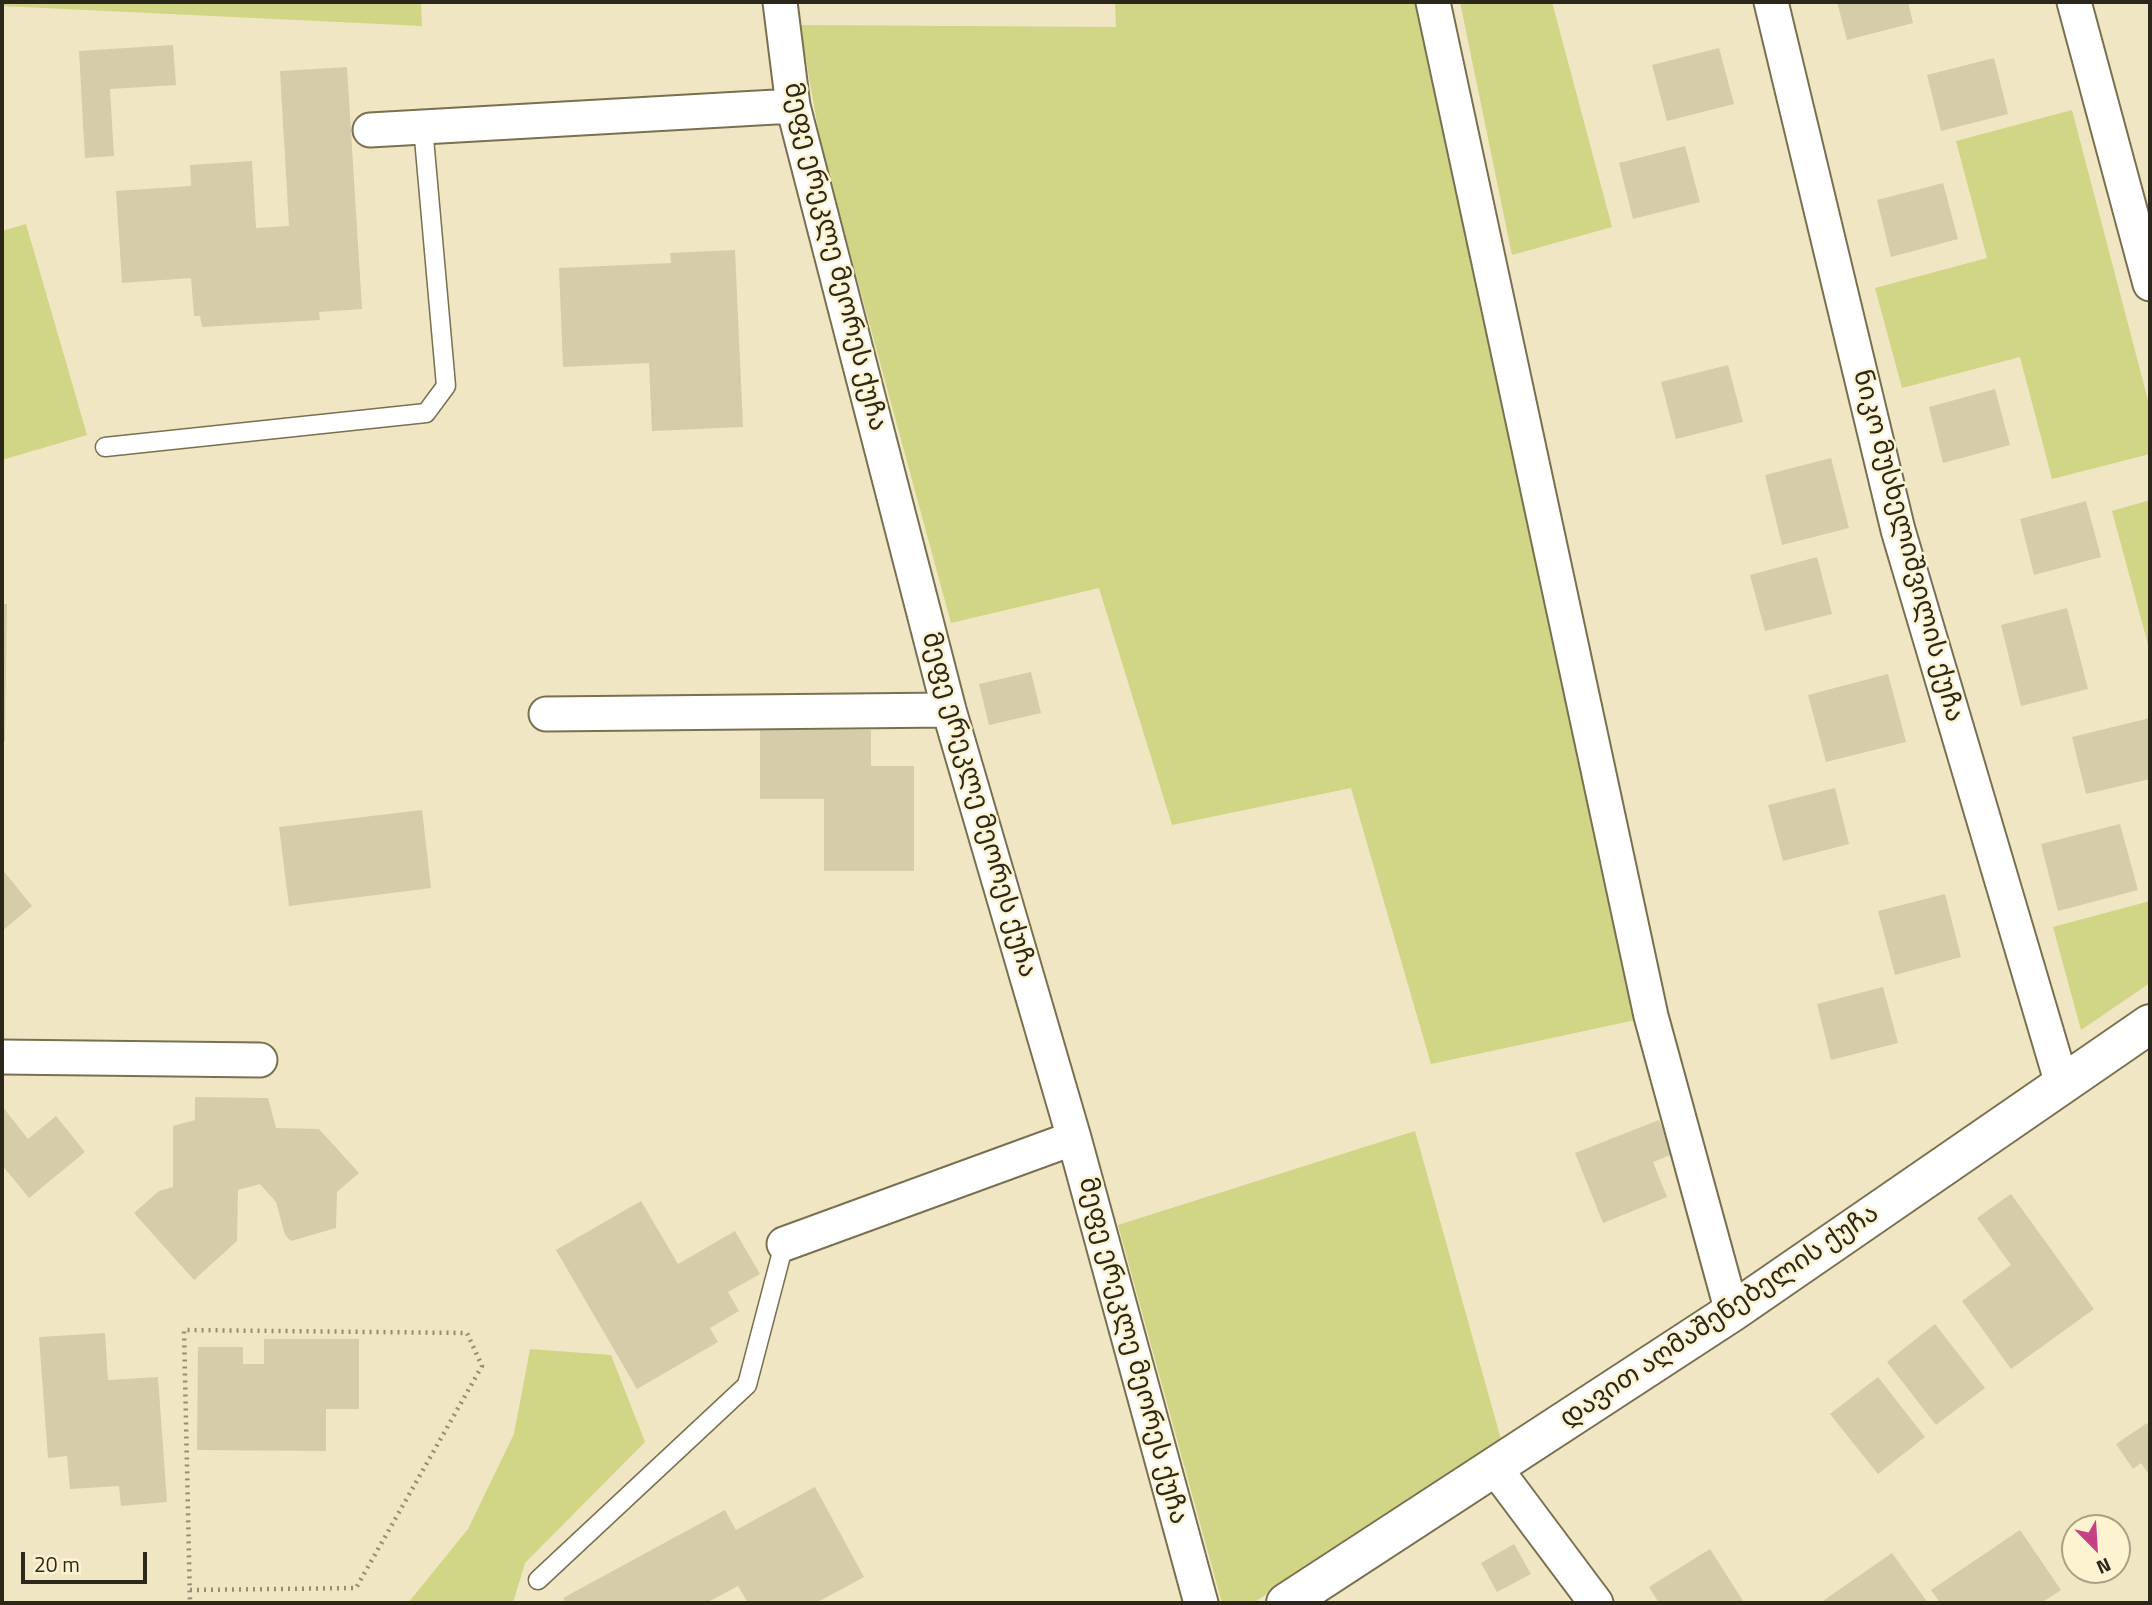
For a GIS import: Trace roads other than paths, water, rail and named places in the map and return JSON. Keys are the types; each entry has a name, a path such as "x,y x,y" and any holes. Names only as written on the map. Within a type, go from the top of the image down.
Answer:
{"street":[{"name":"მეფე ერეკლე მეორეს ქუჩა","path":"779,2 793,107 949,710 1074,1138 1201,1603"},
{"path":"1433,2 1651,1016 1732,1312"},
{"name":"ნიკო მუსხელიშვილის ქუჩა","path":"1771,2 1898,530 2062,1084"},
{"path":"2074,2 2150,284"},
{"path":"370,130 793,107"},
{"path":"546,714 949,710"},
{"name":"დავით აღმაშენებელის ქუჩა","path":"1286,1603 1732,1312 2150,1024"},
{"path":"2,1057 260,1060"},
{"path":"784,1244 1074,1138"},
{"path":"1495,1468 1596,1603"}],"lane":[{"path":"105,447 426,413 446,386 423,127"},
{"path":"538,1580 747,1385 784,1244"}]}
